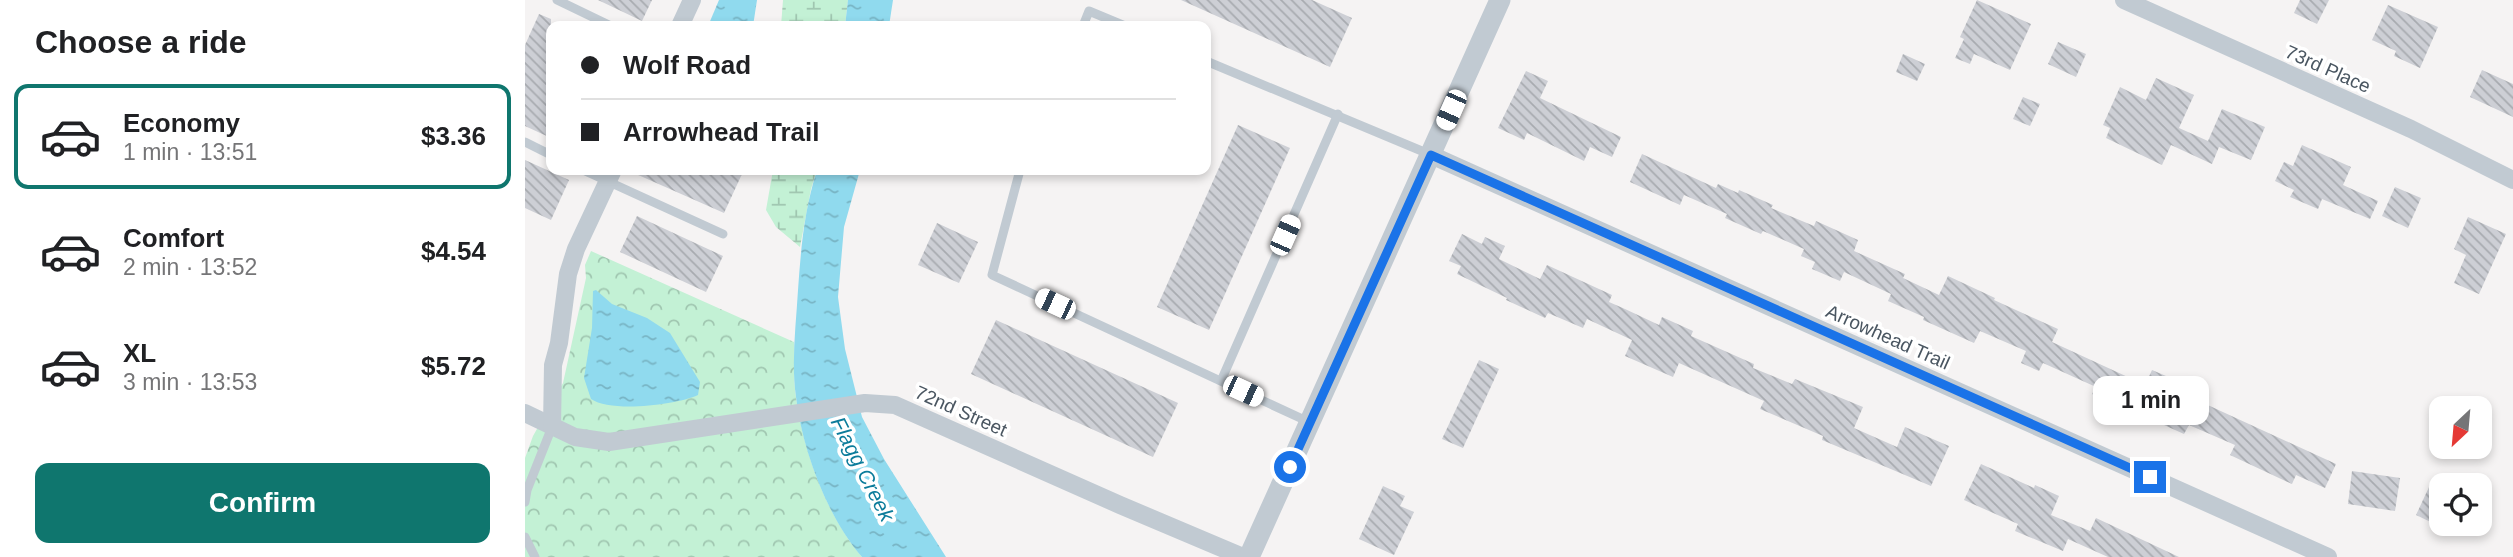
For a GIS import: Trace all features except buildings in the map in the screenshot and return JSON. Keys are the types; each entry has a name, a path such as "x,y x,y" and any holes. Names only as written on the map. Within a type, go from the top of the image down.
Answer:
{"street":[{"path":"682,21 692,0"},
{"path":"1249,557 1500,0"},
{"name":"73rd Place","path":"2124,0 2411,130 2513,180"},
{"name":"Arrowhead Trail","path":"1431,155 2328,557"},
{"path":"552,426 553,365 559,343 568,274 610,176"},
{"name":"72nd Street","path":"525,413 575,437 609,442 865,403 895,405 1243,557"}],"lane":[{"path":"557,0 601,21"},
{"path":"1085,21 1090,11 1113,21"},
{"path":"1211,63 1431,155"},
{"path":"1221,381 1338,114"},
{"path":"525,142 546,152"},
{"path":"1019,175 992,275 1310,422"},
{"path":"610,176 723,234"},
{"path":"525,502 527,490 552,426"},
{"path":"525,537 535,557"}],"green space":[{"path":"783,0 848,0 846,21 781,21"},
{"path":"772,175 815,175 800,247 776,227 766,210"},
{"path":"591,251 794,342 796,397 804,439 828,503 849,541 862,557 525,557 525,458 533,436 563,383 586,278 585,265"}],"water":[{"path":"719,0 757,0 754,21 710,21"},
{"path":"848,0 893,0 890,21 846,21"},
{"name":"Flagg Creek","path":"816,175 859,175 844,227 838,297 845,349 862,417 884,459 946,557 862,557 849,541 827,503 818,481 799,417 794,357 802,244"},
{"path":"596,290 612,304 647,318 670,333 700,382 698,395 675,402 628,407 613,406 591,399 584,378 592,328 593,291"}],"route":[{"path":"1290,467 1431,155 2150,477"}]}
